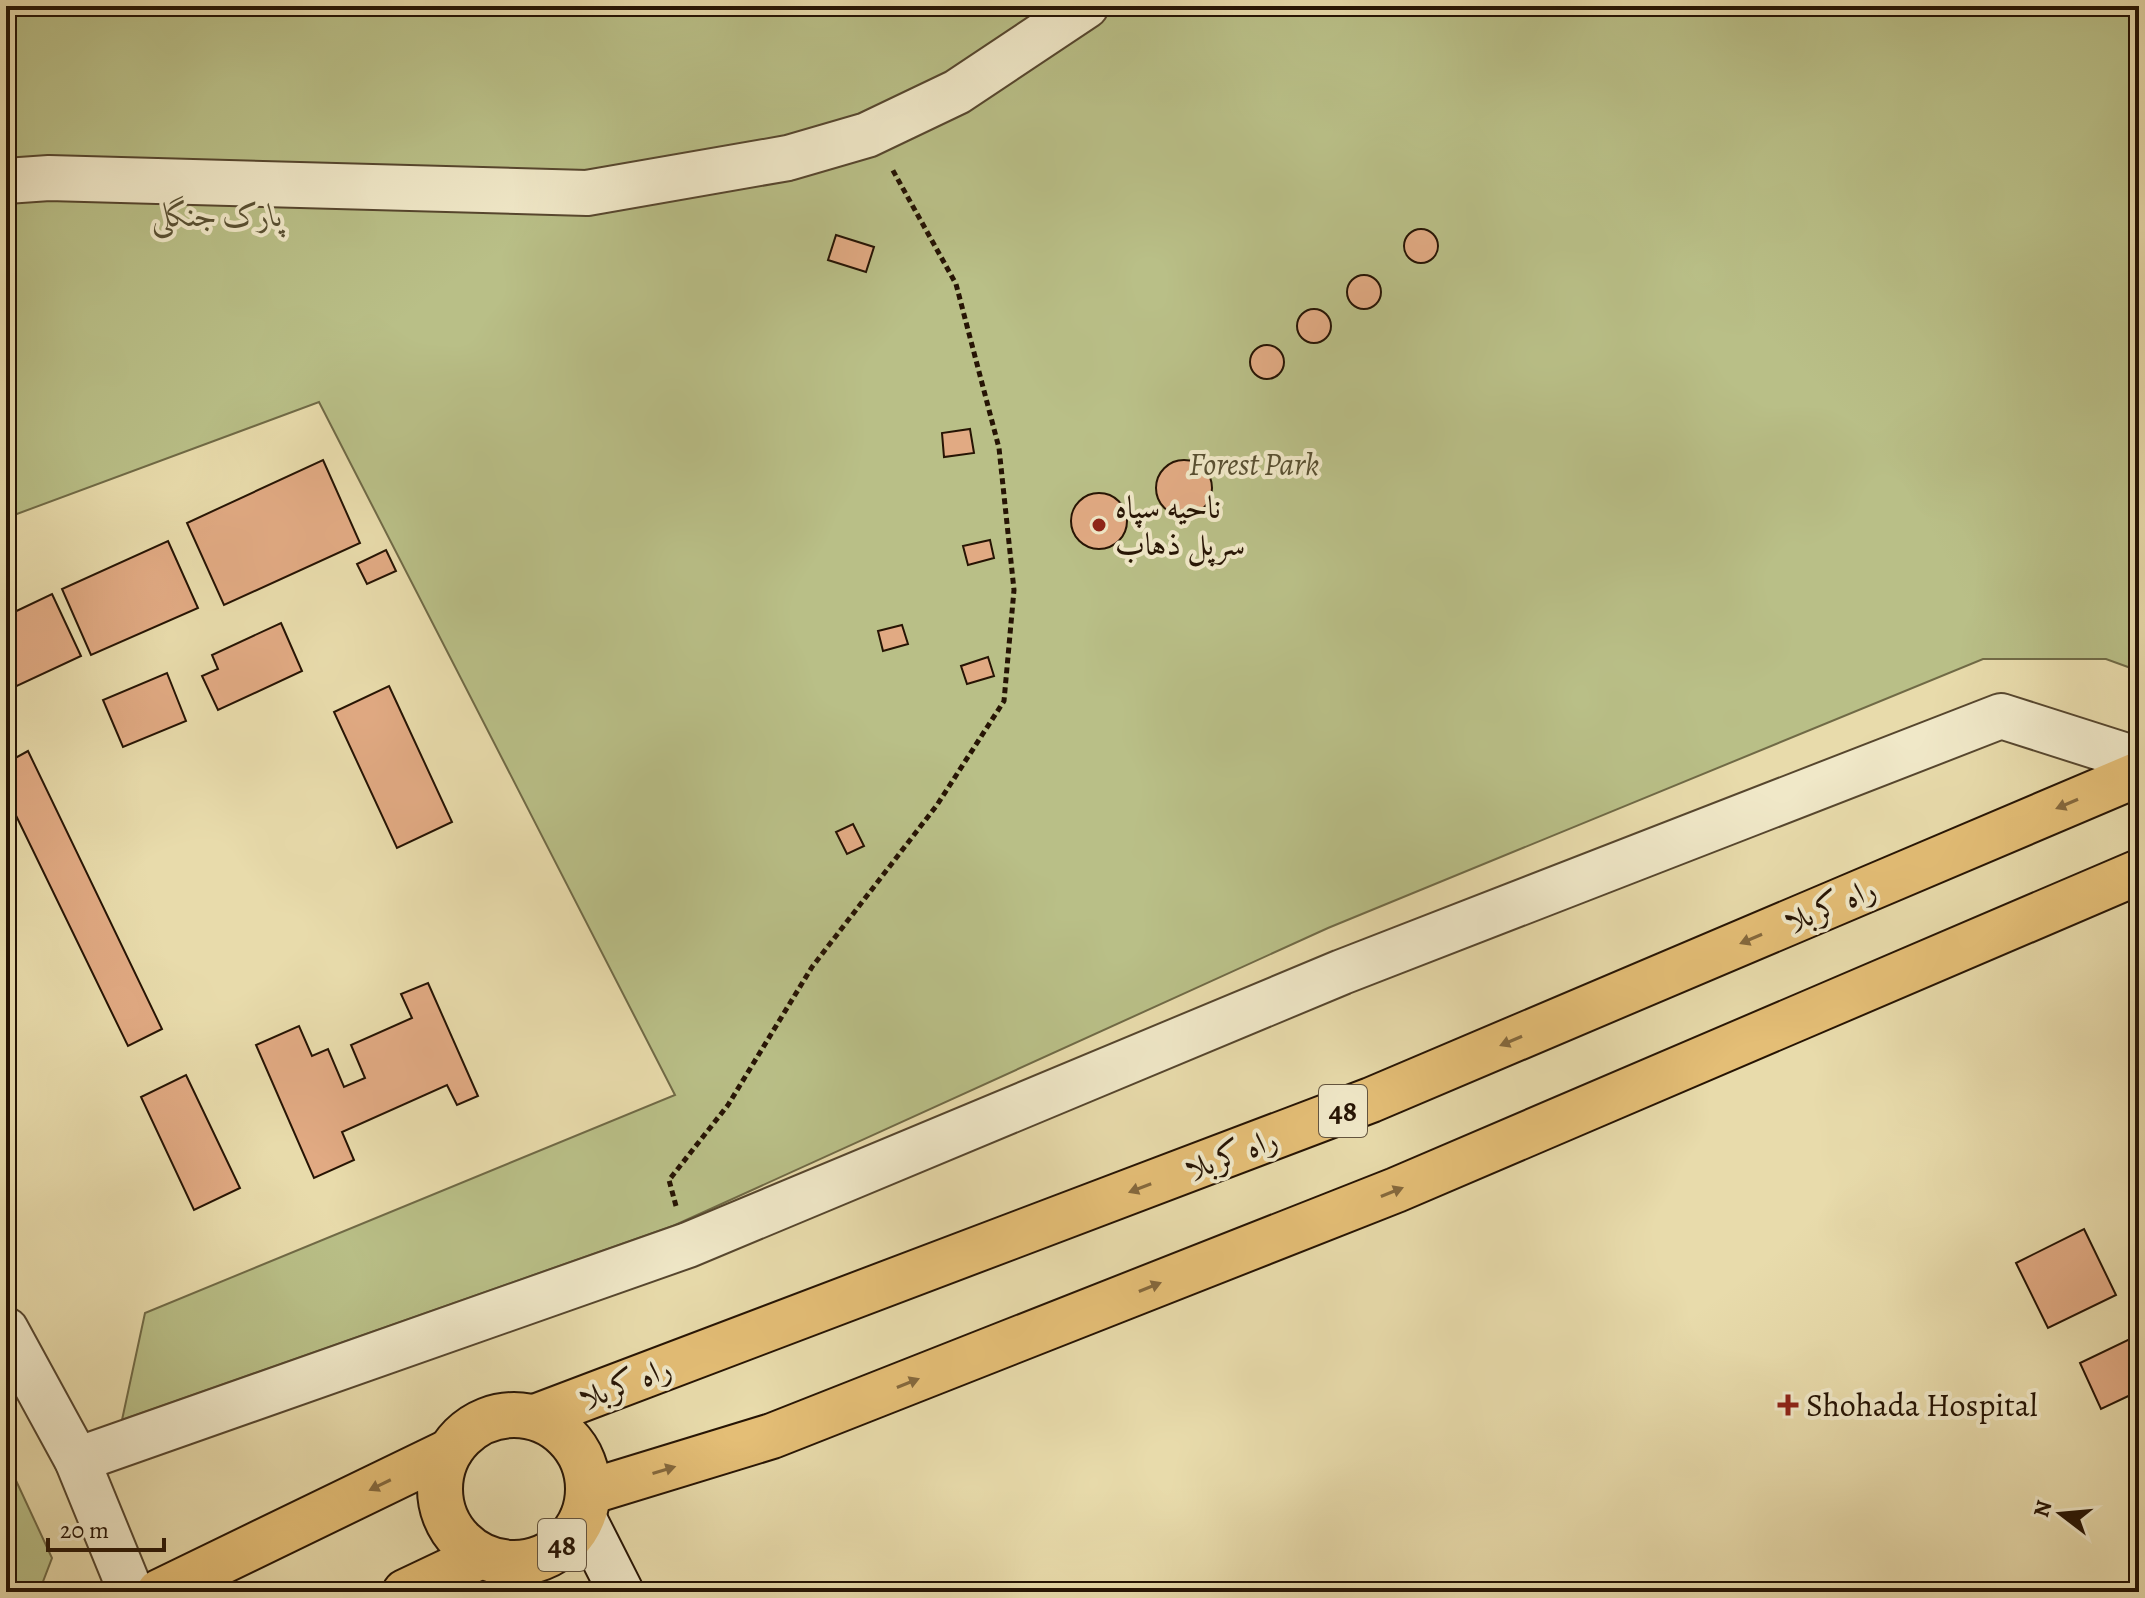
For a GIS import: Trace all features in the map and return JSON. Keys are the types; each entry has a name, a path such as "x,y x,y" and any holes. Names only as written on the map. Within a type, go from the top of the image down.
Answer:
{"main road":[{"name":"راه کربلا","path":"535,1417 1371,1100 2139,774"},
{"name":"48","path":"586,1505 772,1436 1381,1196 2139,872"},
{"name":"48","path":"159,1592 450,1451 466,1432 487,1419 511,1414 535,1417 558,1428 575,1446 586,1468 586,1505 571,1538 552,1554 529,1562 405,1592"},
{"path":"450,1451 441,1486 447,1522 461,1542 500,1570"}],"street":[{"path":"6,181 49,178 587,193 788,158 867,135 957,92 1086,6"},
{"path":"77,1460 688,1245 1342,972 2001,716 2139,760"},
{"path":"6,1330 77,1460 131,1592"},
{"path":"586,1505 621,1592"}],"path":[{"path":"688,1245 669,1180 728,1105 812,967 937,805 1004,701 1014,590 999,448 956,284 903,185 867,135"}],"green space":[{"name":"Forest Park","path":"6,6 2139,6 2139,671 2106,659 1983,659 1328,928 673,1226 122,1420 145,1313 675,1095 319,402 6,518"},
{"path":"6,1459 52,1558 39,1592 6,1592"}],"building":[{"path":"1421,229 1433,234 1438,246 1433,258 1421,263 1409,258 1404,246 1409,234"},
{"path":"836,235 874,247 866,272 828,260"},
{"path":"1364,275 1376,280 1381,292 1376,304 1364,309 1352,304 1347,292 1352,280"},
{"path":"1314,309 1326,314 1331,326 1326,338 1314,343 1302,338 1297,326 1302,314"},
{"path":"1267,345 1279,350 1284,362 1279,374 1267,379 1255,374 1250,362 1255,350"},
{"path":"970,429 974,453 944,457 942,433"},
{"path":"323,460 360,543 224,605 187,523"},
{"path":"1184,460 1204,468 1212,488 1204,508 1184,516 1164,508 1156,488 1164,468"},
{"name":"ناحیه سپاه سرپل ذهاب","path":"1099,493 1119,501 1127,521 1119,541 1099,549 1079,541 1071,521 1079,501"},
{"path":"990,540 994,558 968,565 963,546"},
{"path":"168,541 198,608 91,655 62,589"},
{"path":"386,550 396,571 367,584 357,564"},
{"path":"52,594 81,656 6,691 6,616"},
{"path":"281,623 302,671 218,710 202,676 218,669 212,655"},
{"path":"902,625 908,644 883,651 878,631"},
{"path":"988,657 994,676 967,684 961,666"},
{"path":"167,673 186,721 123,747 103,700"},
{"path":"389,686 452,822 397,848 334,712"},
{"path":"28,751 162,1029 128,1046 6,795 6,763"},
{"path":"853,824 864,846 847,854 836,832"},
{"path":"428,983 478,1096 457,1105 447,1085 342,1132 354,1160 314,1178 256,1045 299,1026 312,1056 328,1049 344,1087 365,1078 351,1045 412,1018 401,994"},
{"path":"186,1075 240,1188 194,1210 141,1097"},
{"path":"2084,1229 2116,1295 2048,1328 2016,1263"},
{"path":"2132,1338 2139,1352 2139,1391 2101,1409 2080,1363"}],"place":[{"name":"ناحیه سپاه سرپل ذهاب","path":"1099,525"},
{"name":"Shohada Hospital","path":"1788,1405"}],"park label":[{"name":"پارک جنگلی","path":"217,215"}]}
